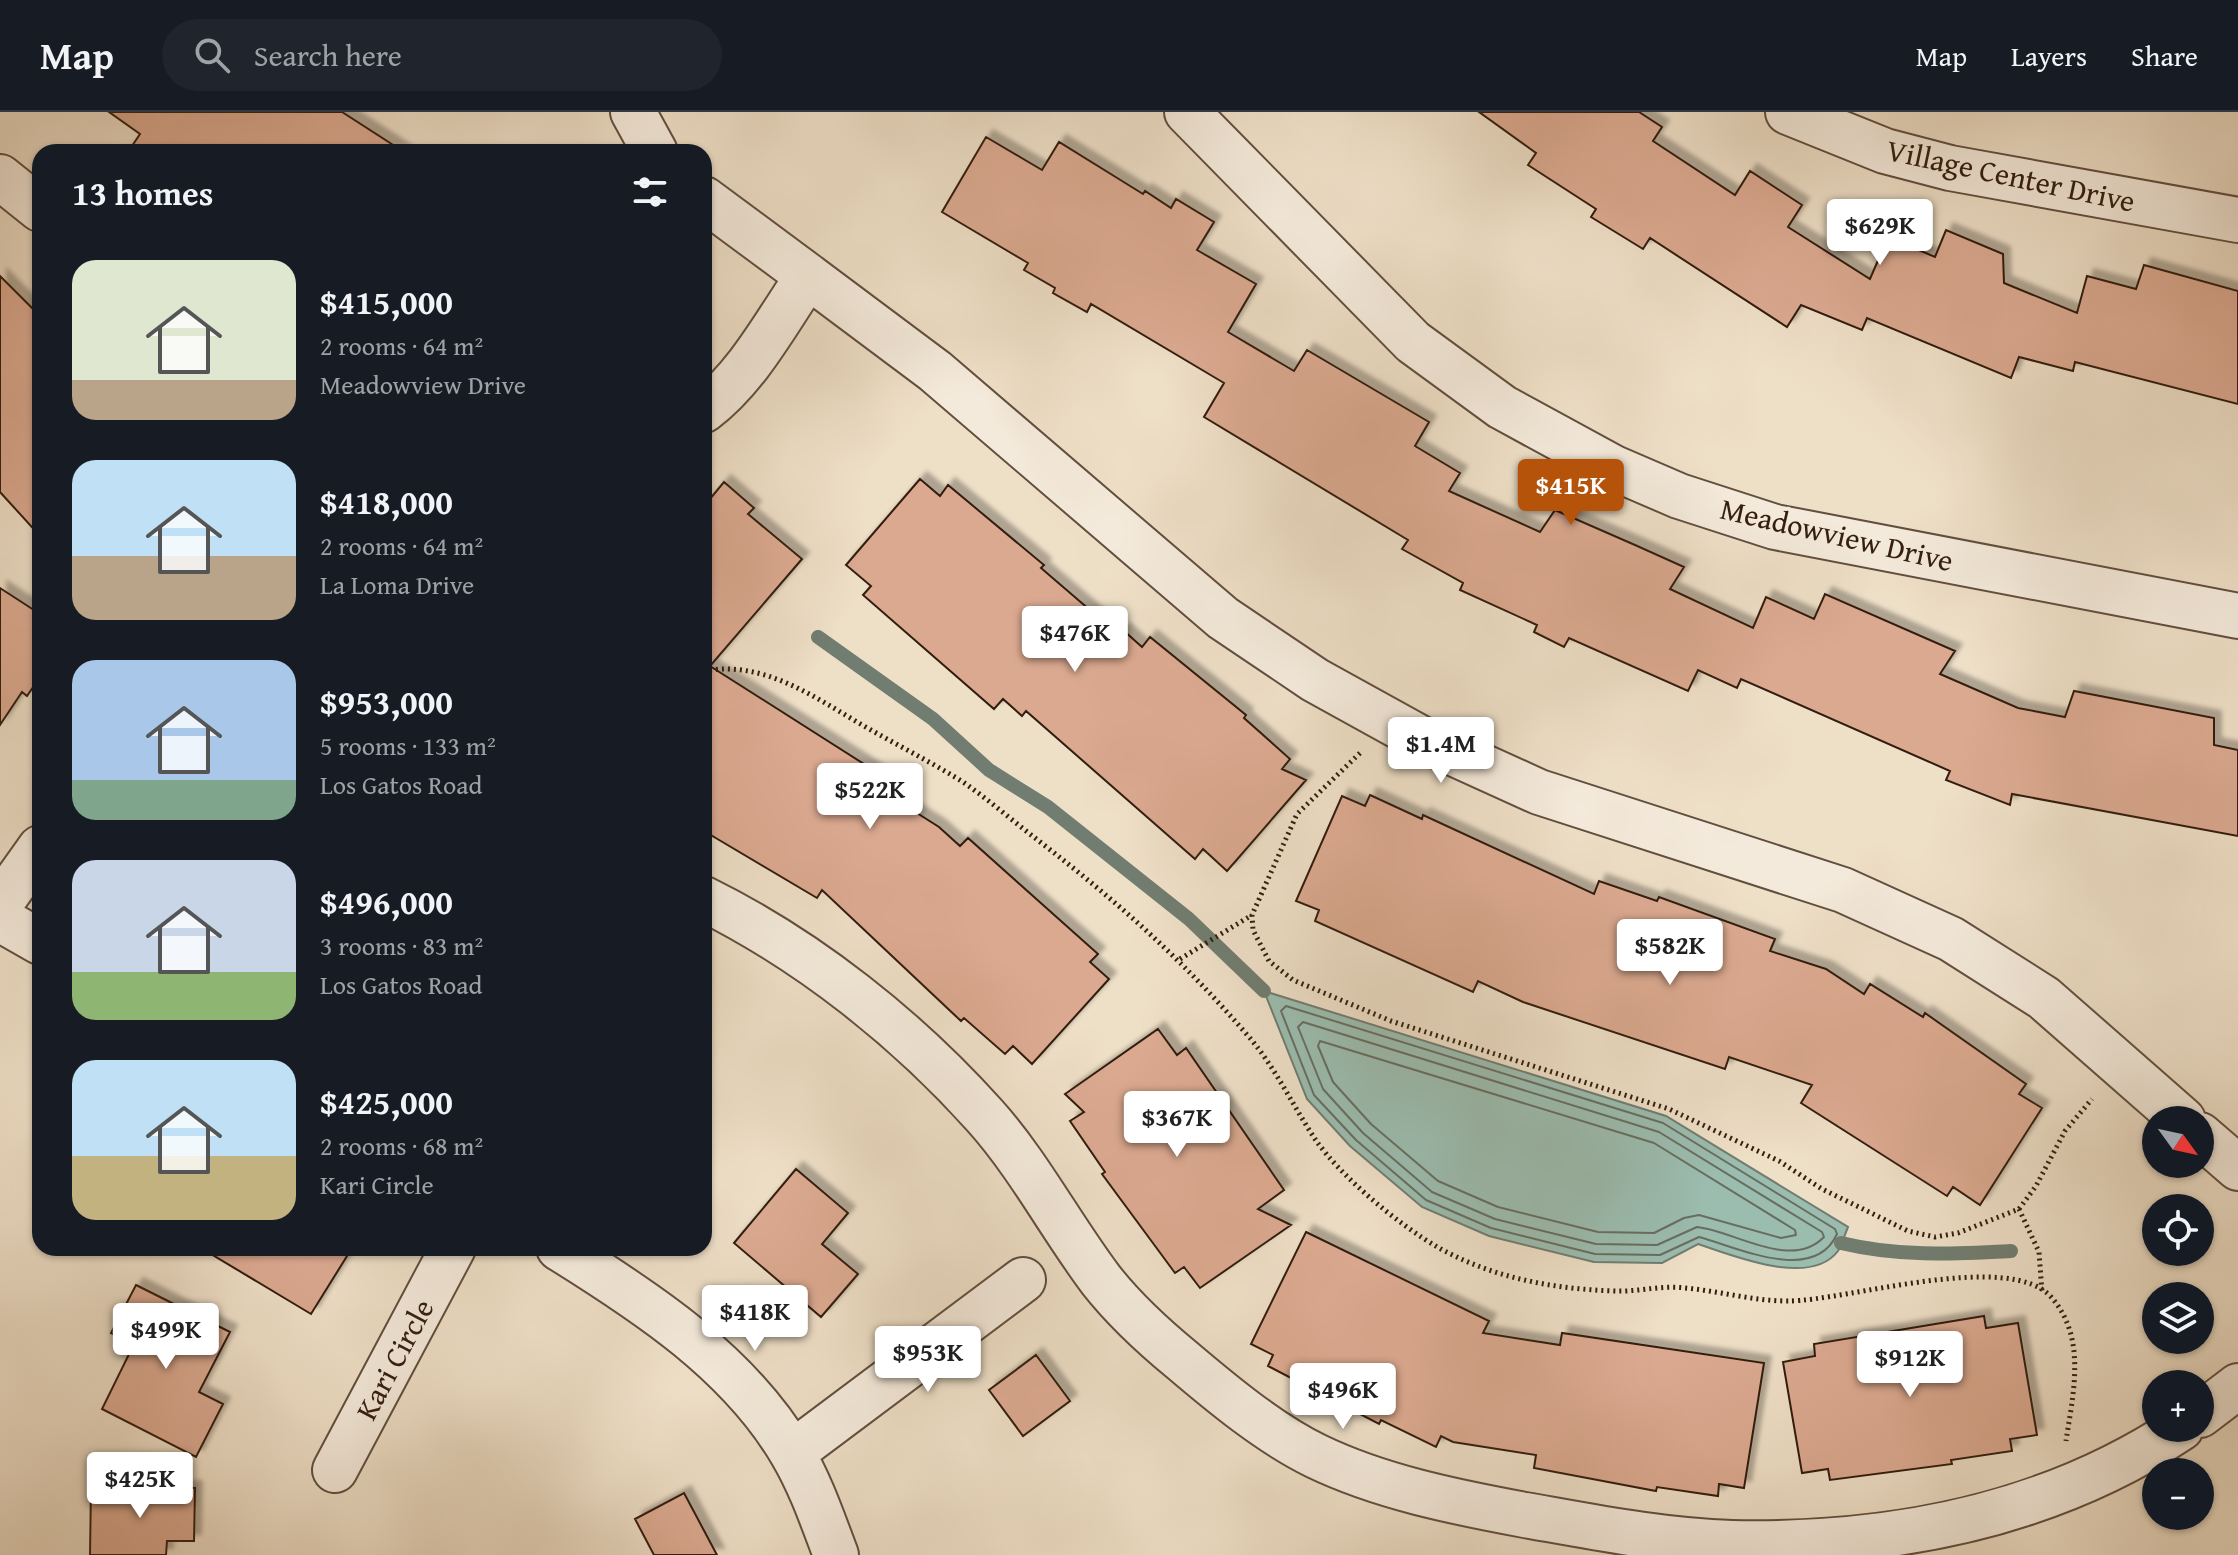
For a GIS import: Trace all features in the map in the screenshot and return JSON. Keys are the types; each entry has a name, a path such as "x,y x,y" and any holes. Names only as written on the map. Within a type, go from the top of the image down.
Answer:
{"street":[{"path":"633,112 651,144"},
{"name":"Meadowview Drive","path":"1187,112 1413,342 1502,407 1614,468 1679,496 1775,527 2238,616"},
{"name":"Village Center Drive","path":"1788,112 1885,151 1950,168 2238,220"},
{"path":"0,177 32,203"},
{"path":"712,205 935,371 1223,618 1315,680 1420,738 1539,792 1843,890 1951,939 2044,998 2167,1106"},
{"path":"712,404 746,366 808,276"},
{"path":"0,904 32,859"},
{"path":"712,904 785,946 877,1010 987,1118 1104,1284 1181,1359 1269,1427 1312,1454 1360,1476 1489,1508 1615,1531 1731,1543 1858,1538 1987,1517 2059,1494 2136,1458 2160,1442"},
{"path":"0,919 32,937"},
{"path":"2214,1147 2238,1168"},
{"name":"Kari Circle","path":"335,1470 449,1256"},
{"path":"572,1256 642,1300 752,1398 792,1453 836,1555"},
{"path":"792,1453 1023,1280"},
{"path":"2214,1404 2238,1386"}],"path":[{"path":"712,669 729,666 759,671 813,696 964,783 1115,900 1180,959 1254,1042 1319,1145 1387,1213 1436,1246 1484,1271 1549,1286 1619,1291 1681,1287 1737,1297 1791,1301 1918,1280 2022,1282 2050,1295 2074,1348 2076,1372 2059,1494"},
{"path":"1361,752 1297,814 1252,915 1253,930 1269,961 1293,980 1391,1021 1669,1109 1779,1161 1822,1189 1908,1231 1935,1237 1958,1233 2019,1209 2036,1186 2065,1131 2092,1099"},
{"path":"1180,959 1252,915"},
{"path":"2019,1209 2039,1252 2042,1292"}],"water":[{"path":"1264,991 1666,1116 1848,1227 1841,1245 1825,1262 1809,1267 1770,1266 1698,1244 1662,1263 1594,1262 1489,1236 1422,1207 1350,1146 1307,1099"}],"building":[{"path":"109,112 342,112 392,144 133,144 140,134"},
{"path":"1479,112 1639,112 1662,127 1653,141 1735,195 1750,171 1802,205 1788,227 1870,279 1888,237 1935,257 1946,230 2003,254 2004,283 2077,313 2087,276 2136,289 2144,265 2238,291 2238,404 2075,362 2073,371 2019,357 2011,378 1867,318 1862,330 1801,305 1787,327 1650,238 1643,249 1591,217 1596,209 1528,165 1536,153"},
{"path":"986,137 1042,170 1059,142 1143,194 1145,191 1171,208 1176,199 1214,222 1197,250 1256,284 1228,332 1294,371 1307,350 1429,422 1415,446 1460,473 1449,491 1540,532 1555,510 1684,567 1670,589 1753,628 1766,597 1814,619 1825,594 1955,651 1940,674 2018,708 2065,717 2074,691 2214,718 2214,745 2238,750 2238,836 2012,794 2010,805 1946,780 1950,771 1741,679 1737,688 1698,670 1688,691 1569,638 1564,647 1534,632 1537,625 1460,590 1463,583 1402,549 1408,540 1204,417 1224,383 1091,304 1087,312 1053,293 1055,288 1024,270 1028,263 942,212"},
{"path":"0,276 32,308 32,527 0,492"},
{"path":"920,479 940,496 948,485 1044,565 1041,568 1119,635 1123,630 1142,647 1150,637 1246,715 1244,718 1290,759 1282,769 1306,780 1227,871 1203,849 1195,859 1026,711 1022,716 1003,699 994,709 863,595 871,586 846,565"},
{"path":"724,482 754,508 748,514 802,559 712,664 712,496"},
{"path":"0,588 32,609 32,689 27,696 22,692 0,725"},
{"path":"712,667 886,778 879,789 939,827 960,846 968,838 1098,954 1090,962 1109,979 1032,1064 1013,1046 1005,1054 964,1018 961,1021 822,890 817,898 712,836"},
{"path":"1370,795 1422,819 1423,815 1594,894 1599,881 1657,901 1659,897 1775,939 1770,951 1826,969 1864,994 1870,984 1923,1017 1925,1013 2026,1084 2019,1094 2042,1108 1980,1205 1953,1187 1947,1196 1801,1103 1812,1085 1729,1057 1725,1069 1523,1002 1478,981 1473,992 1315,921 1319,910 1296,901 1342,796 1365,806"},
{"path":"1158,1029 1177,1055 1186,1048 1284,1190 1258,1209 1291,1225 1200,1288 1184,1267 1175,1273 1102,1174 1105,1172 1070,1121 1084,1112 1065,1094"},
{"path":"796,1169 848,1213 822,1244 858,1274 821,1317 734,1243"},
{"path":"1306,1232 1489,1321 1483,1333 1560,1345 1562,1333 1764,1363 1744,1488 1719,1484 1718,1496 1657,1487 1656,1491 1534,1468 1536,1455 1453,1442 1441,1436 1436,1447 1381,1420 1379,1424 1268,1366 1273,1355 1251,1344"},
{"path":"214,1256 347,1256 311,1314"},
{"path":"136,1285 230,1332 199,1392 223,1404 196,1457 102,1409 134,1344 111,1333"},
{"path":"1984,1316 1986,1328 2018,1323 2037,1435 2010,1439 2012,1451 1951,1460 1952,1464 1830,1480 1828,1469 1802,1473 1783,1362 1815,1356 1814,1344"},
{"path":"1036,1355 1070,1401 1023,1436 989,1390"},
{"path":"91,1487 195,1488 194,1541 167,1541 166,1555 90,1555"},
{"path":"684,1493 717,1555 654,1555 635,1519"}],"waterway":[{"path":"818,637 933,719 989,770 1048,807 1189,919 1264,991"},
{"path":"1841,1243 1905,1252 2011,1251"}]}
